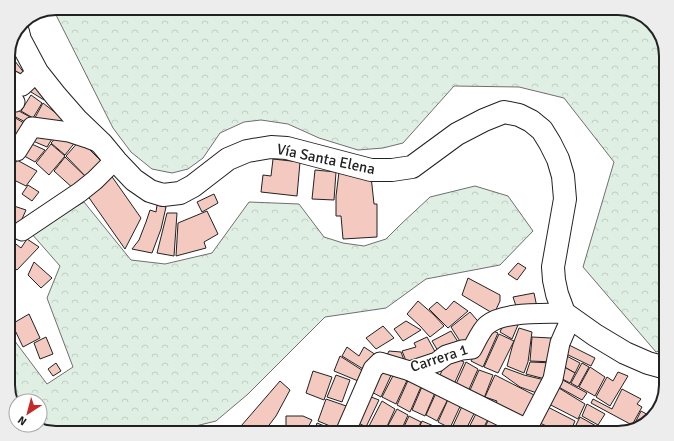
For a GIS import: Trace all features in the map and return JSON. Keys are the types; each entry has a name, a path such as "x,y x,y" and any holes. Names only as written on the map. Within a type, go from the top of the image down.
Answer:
{"main road":[{"name":"Vía Santa Elena","path":"19,37 37,72 77,120 102,144 134,180 150,191 163,195 180,193 193,186 228,159 247,151 271,147 287,148 371,170 392,170 412,166 457,134 484,120 504,112 519,115 531,121 542,130 558,159 564,176 565,199 553,267 557,294 567,316"},
{"path":"567,316 625,354 659,366"}],"street":[{"path":"15,82 22,86 37,72"},
{"path":"17,151 32,127 68,132 102,144"},
{"path":"22,231 80,192 116,161"},
{"name":"Carrera 1","path":"347,426 374,369 380,362 410,371 437,362 446,355 457,351 472,349 486,326 496,319 515,315 567,316"},
{"path":"529,426 553,379 567,316"},
{"path":"410,371 516,426"}],"green space":[{"path":"56,15 629,16 641,22 649,29 656,40 659,51 659,351 656,352 583,267 614,162 564,98 519,87 454,86 403,143 383,148 358,150 319,138 288,124 261,120 244,122 220,133 203,158 188,169 172,173 152,169 131,152 113,128"},
{"path":"475,186 508,196 533,231 500,265 426,279 386,308 325,317 248,394 216,421 196,426 51,426 48,426 48,393 16,393 15,341 47,384 73,367 47,298 60,266 31,233 84,202 131,260 165,264 212,253 249,202 299,204 324,237 343,243 364,246 386,239 430,197"}],"building":[{"path":"15,61 28,78 15,78"},
{"path":"34,79 47,94 44,100 23,87"},
{"path":"31,95 42,103 33,118 21,111"},
{"path":"43,103 66,121 57,132 31,125"},
{"path":"17,104 21,106 19,111 32,118 29,124 15,117 15,108"},
{"path":"15,118 29,126 21,141 15,137"},
{"path":"63,130 76,141 65,155 51,143"},
{"path":"55,134 47,147 28,139"},
{"path":"80,140 106,166 90,181 66,156"},
{"path":"25,141 45,150 35,162 19,153"},
{"path":"51,144 65,156 49,175 36,163"},
{"path":"65,157 87,178 75,190 54,171"},
{"path":"273,159 300,162 297,196 261,192 263,175 271,176"},
{"path":"17,160 37,171 26,186 15,180 15,164"},
{"path":"315,170 336,172 334,200 312,199"},
{"path":"108,171 141,218 125,249 85,192"},
{"path":"339,172 371,176 374,204 377,204 377,237 343,239 341,216 336,216 336,196"},
{"path":"28,185 39,192 32,201 22,194"},
{"path":"214,194 218,203 202,212 197,202"},
{"path":"157,205 166,207 161,229 152,253 132,249 139,240 150,210 156,212"},
{"path":"15,206 26,210 18,228 15,227"},
{"path":"207,211 218,234 204,242 206,248 176,256 178,223"},
{"path":"167,213 177,213 174,256 157,253"},
{"path":"27,239 39,247 17,270 15,268 15,243 21,248"},
{"path":"34,262 52,278 41,288 28,275"},
{"path":"518,263 526,268 517,280 508,274"},
{"path":"468,278 500,295 500,301 494,314 462,295"},
{"path":"534,293 538,312 517,309 513,297"},
{"path":"418,301 444,326 430,337 407,314"},
{"path":"454,301 468,311 448,328 429,309 437,302 446,310"},
{"path":"470,312 483,327 463,346 451,327"},
{"path":"29,314 40,338 23,347 15,330 15,322"},
{"path":"406,321 421,330 403,341 394,329"},
{"path":"505,321 518,325 512,339 500,332"},
{"path":"383,326 394,338 376,349 366,338"},
{"path":"519,328 532,332 528,362 524,373 507,366"},
{"path":"488,329 498,333 483,367 471,361"},
{"path":"451,331 460,345 441,356 432,341"},
{"path":"499,334 514,341 498,373 484,367"},
{"path":"46,337 53,354 40,359 34,343"},
{"path":"427,337 438,357 409,368 402,351 416,347 414,343"},
{"path":"532,337 551,338 554,362 530,361"},
{"path":"565,343 595,358 591,366 562,352"},
{"path":"347,347 359,356 364,347 379,357 368,372 342,356"},
{"path":"389,351 401,352 407,368 385,359"},
{"path":"561,353 580,363 575,373 556,362"},
{"path":"449,355 464,362 451,391 436,384"},
{"path":"340,356 368,374 363,383 334,371"},
{"path":"466,362 478,369 465,398 452,393"},
{"path":"530,362 554,363 549,380 526,374"},
{"path":"56,363 61,371 53,376 48,369"},
{"path":"557,363 575,373 570,383 553,374"},
{"path":"582,363 589,367 578,387 571,383"},
{"path":"382,364 394,369 381,397 368,390"},
{"path":"590,367 605,377 595,396 579,387"},
{"path":"505,368 524,375 549,381 545,396 520,387 502,374"},
{"path":"396,370 409,376 396,404 382,397"},
{"path":"479,370 493,375 481,406 466,399"},
{"path":"313,371 332,377 324,400 306,393"},
{"path":"618,372 628,376 610,406 596,397 607,377 613,381"},
{"path":"336,375 350,380 342,402 327,397"},
{"path":"495,375 540,398 524,425 492,411 497,401 485,397"},
{"path":"410,376 423,382 410,412 397,405"},
{"path":"559,378 587,393 582,400 555,385"},
{"path":"280,381 290,390 276,416 268,426 241,426"},
{"path":"424,382 437,388 425,416 412,410"},
{"path":"554,385 585,404 578,419 545,402"},
{"path":"622,389 641,399 637,404 642,407 633,423 631,424 591,403 593,399 612,409"},
{"path":"436,393 448,399 437,421 426,415"},
{"path":"366,395 379,400 366,426 353,420"},
{"path":"450,395 463,400 451,426 446,426 438,422"},
{"path":"326,399 352,408 344,426 330,426 318,421"},
{"path":"382,401 395,409 387,426 369,426"},
{"path":"464,402 477,408 468,426 453,426"},
{"path":"542,404 575,421 573,426 546,426 533,420"},
{"path":"587,404 605,414 598,425 582,416"},
{"path":"479,408 491,413 484,426 470,426"},
{"path":"397,409 408,415 403,426 388,426"},
{"path":"641,411 647,414 645,416 636,421"},
{"path":"492,413 506,422 504,426 486,426"},
{"path":"286,416 303,416 312,420 309,426 286,426"},
{"path":"409,416 421,422 419,426 404,426"},
{"path":"580,417 596,426 576,426"},
{"path":"422,421 434,426 420,426"},
{"path":"317,423 324,426 316,426"},
{"path":"535,423 542,426 534,426"}]}
